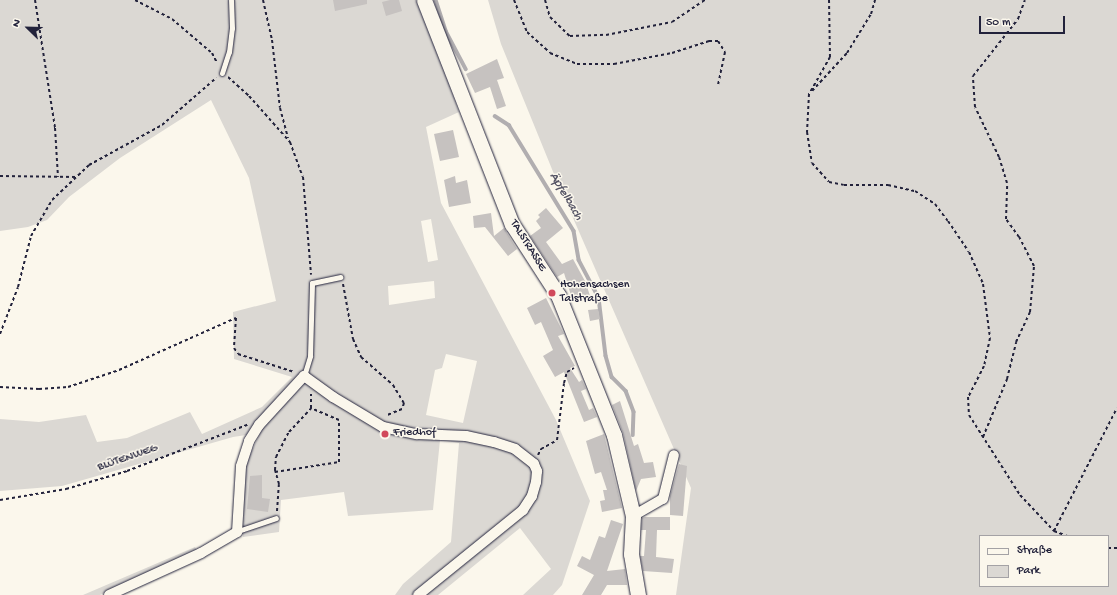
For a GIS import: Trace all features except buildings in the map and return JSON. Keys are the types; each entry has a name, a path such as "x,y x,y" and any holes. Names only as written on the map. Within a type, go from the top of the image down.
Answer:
{"street":[{"name":"TALSTRASSE","path":"424,0 512,224 558,295 614,435 633,516 632,554 638,595"},
{"path":"109,595 201,553 237,532 241,466 249,441 259,425 307,379 383,427 417,434 466,436 494,442 515,449 534,464 537,471 536,482 532,496 523,510 418,595"},
{"path":"633,516 663,499 674,456"}],"lane":[{"path":"222,73 229,52 232,28 231,0"},
{"path":"307,379 310,356 312,282 340,277"},
{"path":"237,532 276,518"}],"path":[{"path":"35,0 55,128 58,177"},
{"path":"135,0 172,19 212,54 222,73 249,96 288,140"},
{"path":"263,0 272,40 280,108 288,140 303,177 312,282"},
{"path":"514,0 528,32 550,53 577,64 614,64 672,53 709,41 718,41 725,52 718,85"},
{"path":"545,0 550,17 570,36 606,35 672,22 705,0"},
{"path":"829,0 830,57 809,94 807,132 812,163 829,182 844,185 888,185 915,191 935,204 969,252 983,284 990,338 984,366 968,397 969,415 1020,495 1054,531 1064,535"},
{"path":"809,94 847,53 871,14 875,0"},
{"path":"983,437 1007,379 1016,342 1030,312 1034,266 1019,237 1006,219 1007,184 999,156 974,107 973,76 1018,19 1025,0"},
{"path":"0,334 18,287 31,236 52,200 90,165 162,125 222,73"},
{"path":"0,176 77,177"},
{"path":"340,277 353,339 361,357 394,385 404,403 402,410 392,415"},
{"path":"0,387 39,389 68,387 118,370 236,318 234,348 238,354 307,379 311,408"},
{"path":"534,464 541,449 557,440 560,407 567,372"},
{"path":"276,518 279,484 275,472 276,457 289,432 311,408"},
{"path":"275,472 339,462 339,420 311,408"},
{"path":"1054,531 1117,408"},
{"name":"BLÜTENWEG","path":"0,500 66,488 127,471 227,431 249,425 259,425"}],"green space":[{"path":"0,0 420,0 459,112 426,127 441,203 556,420 590,501 562,585 553,595 523,595 551,569 520,528 438,595 395,595 403,584 451,542 459,443 440,440 433,510 348,516 344,492 281,500 279,532 243,537 244,468 260,433 233,437 62,486 0,491 0,419 39,422 86,415 97,442 127,438 190,412 202,434 262,407 292,377 234,359 233,312 276,301 249,178 211,100 120,158 69,197 47,220 28,227 0,231","holes":["431,219 438,260 428,262 421,221","434,281 435,298 389,305 388,286","446,354 477,361 463,423 426,415 435,370 442,368"]},
{"path":"488,0 1117,0 1117,595 676,595 691,488 556,179 501,44"},
{"path":"195,547 197,551 100,595 83,595"}],"waterway":[{"name":"Äpfelbach","path":"436,0 446,31 466,69"},
{"name":"Äpfelbach","path":"495,116 509,125 574,231 579,260 599,298 606,356 612,377 626,391 634,412 633,435"}],"place":[{"name":"Hohensachsen Talstraße","path":"552,293"},
{"name":"Friedhof","path":"385,434"}]}
